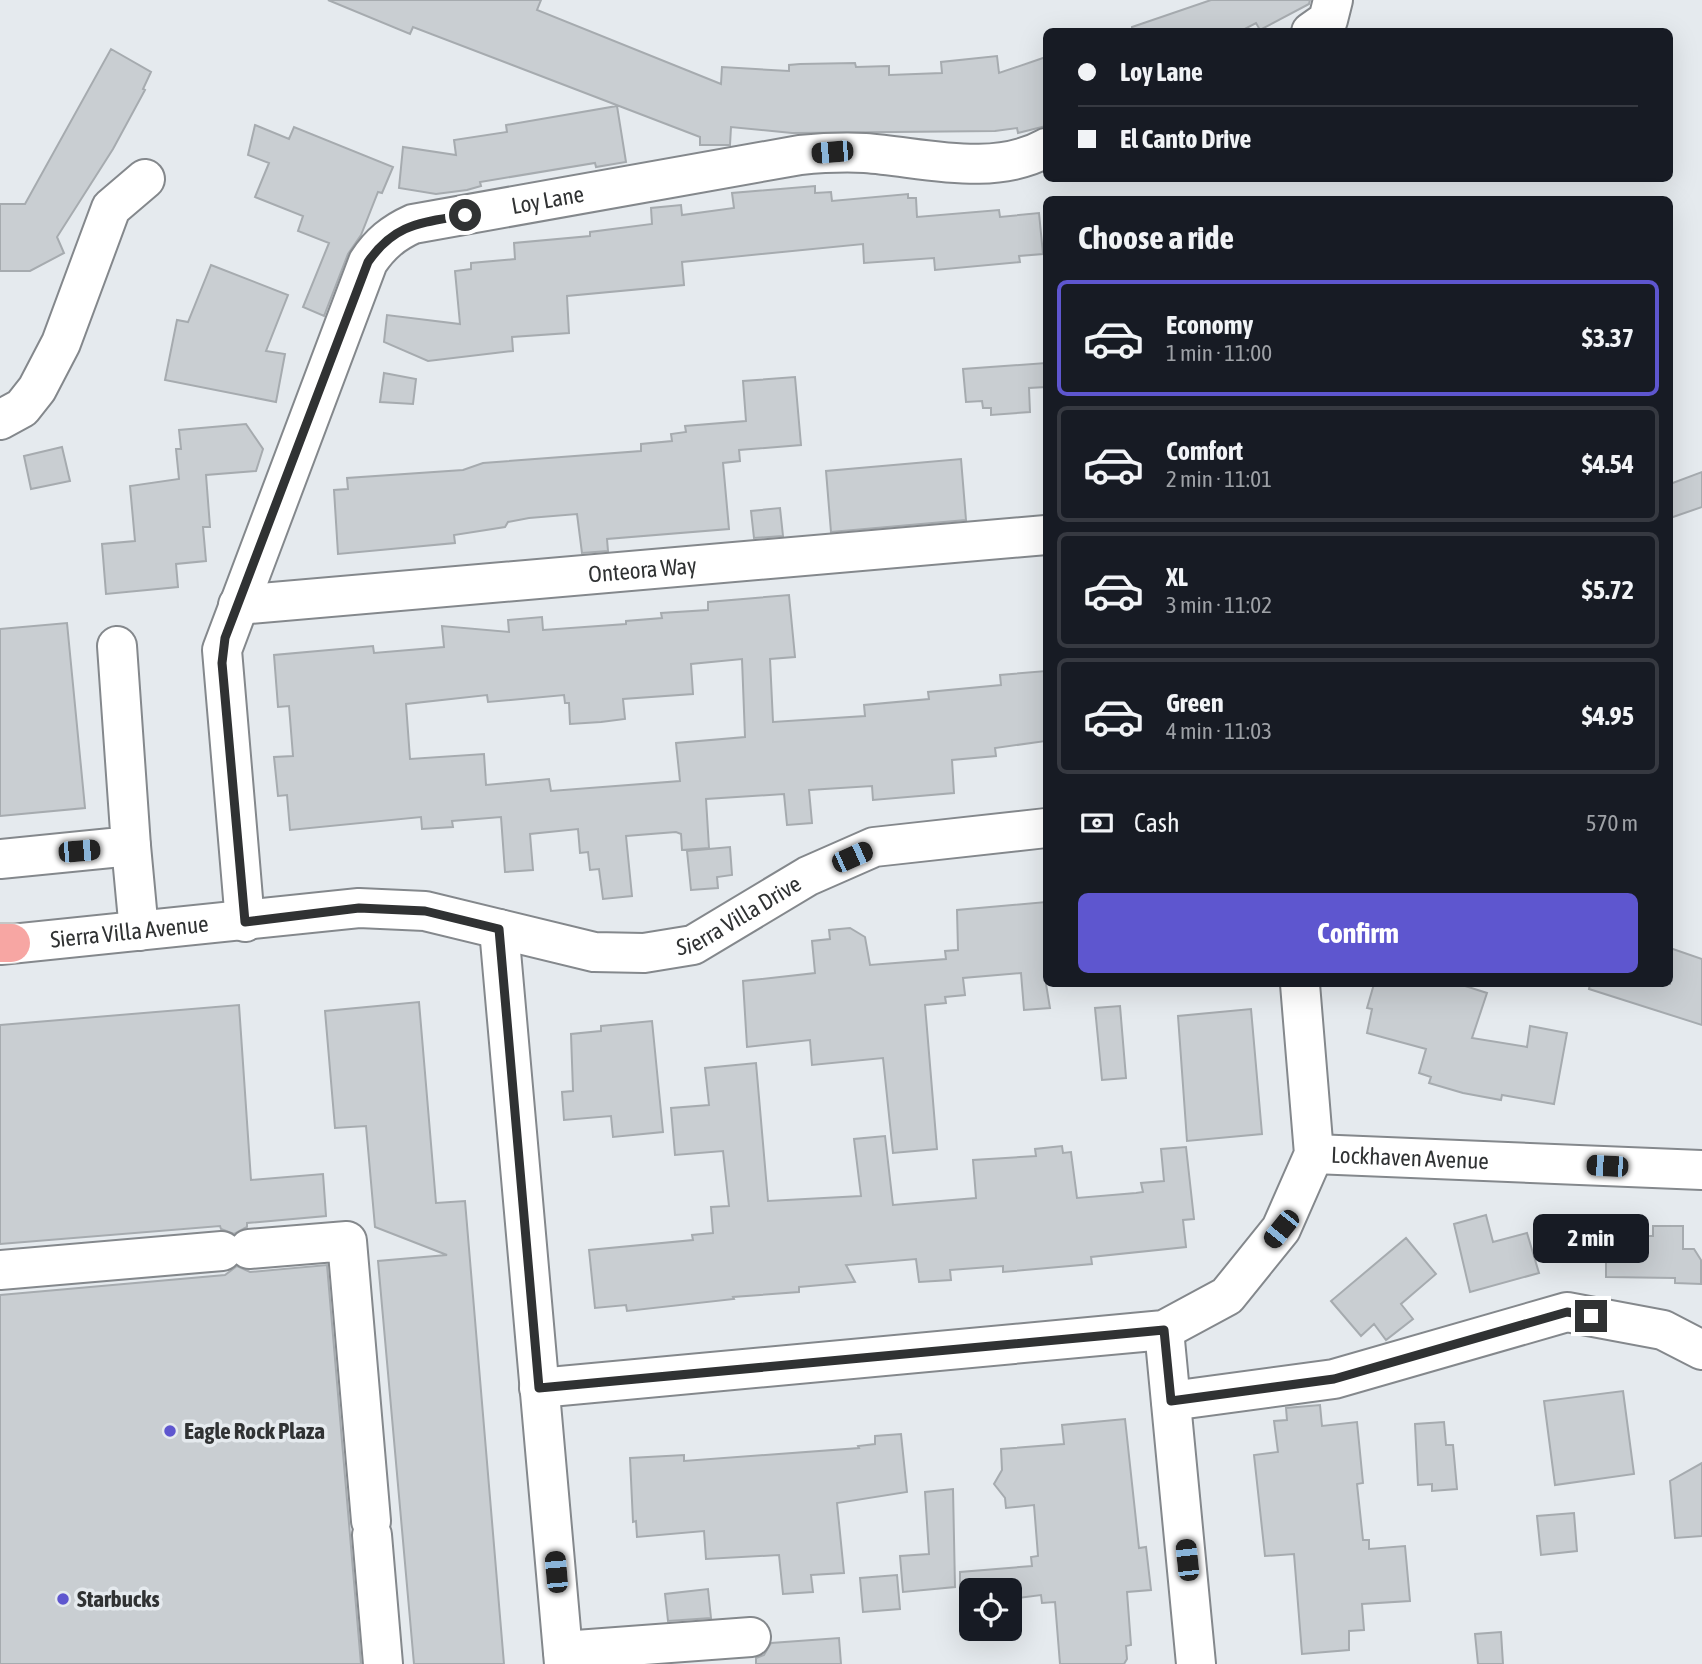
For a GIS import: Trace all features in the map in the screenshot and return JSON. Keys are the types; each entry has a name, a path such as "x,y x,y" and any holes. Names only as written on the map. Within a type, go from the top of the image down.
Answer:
{"street":[{"path":"1317,28 1328,20 1333,0"},
{"name":"Loy Lane","path":"245,922 222,663 225,638 368,262 380,244 413,224 800,155 865,153 966,164 1006,160 1043,149"},
{"path":"0,420 22,408 37,389 61,343 111,208 145,179"},
{"name":"Onteora Way","path":"238,605 1043,536"},
{"path":"117,646 139,931"},
{"name":"Sierra Villa Drive","path":"425,911 594,953 644,953 694,945 807,876 874,847 1043,828"},
{"path":"0,859 131,846"},
{"name":"Sierra Villa Avenue","path":"4,943 245,922 359,908 425,911"},
{"path":"499,929 564,1658 751,1637"},
{"path":"1300,987 1314,1154"},
{"name":"Lockhaven Avenue","path":"539,1388 1164,1330 1227,1296 1281,1229 1314,1154 1702,1170"},
{"path":"0,1270 347,1241 383,1664"},
{"path":"1171,1401 1334,1379 1567,1312 1663,1330 1702,1350"},
{"path":"1164,1330 1196,1664"}],"building":[{"path":"328,0 541,0 537,10 721,84 722,67 789,71 789,65 855,63 856,67 889,66 889,75 942,73 941,62 997,56 999,73 1043,58 1043,127 1018,133 1017,128 995,131 792,133 731,127 730,145 700,145 700,137 413,27 410,34"},
{"path":"1211,0 1310,0 1309,4 1264,28 1259,28 1256,23 1247,28 1132,27"},
{"path":"111,49 151,72 143,89 145,90 113,149 57,237 64,253 30,271 0,271 0,204 25,204"},
{"path":"617,106 626,162 596,167 595,163 480,182 481,186 467,190 436,194 399,188 403,147 456,155 454,140 507,132 506,125"},
{"path":"255,125 289,139 294,127 393,167 382,193 378,192 361,235 348,254 324,316 303,307 329,243 298,231 303,216 255,197 269,163 248,155"},
{"path":"815,186 815,193 831,192 832,201 908,194 908,198 916,198 917,217 999,210 1000,217 1039,213 1043,254 1019,256 1020,262 935,270 934,258 864,263 863,244 682,262 684,285 567,296 569,333 512,337 513,351 428,361 384,342 387,315 460,324 455,271 471,269 471,263 515,259 514,243 590,236 590,232 652,224 651,208 681,205 682,215 734,208 732,193"},
{"path":"211,265 288,295 266,351 285,354 276,402 165,380 177,320 188,322"},
{"path":"1043,363 1043,387 1029,388 1030,412 991,415 991,408 983,408 982,401 966,402 963,369"},
{"path":"384,373 416,379 413,404 380,402"},
{"path":"795,377 801,445 739,450 740,461 723,463 729,529 607,539 608,551 582,553 577,514 508,522 505,527 454,535 455,543 338,554 334,490 348,489 347,478 463,470 483,463 641,451 641,444 672,441 671,434 686,432 685,426 746,421 743,381"},
{"path":"246,424 263,449 256,471 206,475 210,527 203,527 206,561 176,564 178,587 106,594 102,544 135,541 130,486 179,479 176,449 181,449 179,430"},
{"path":"62,447 70,481 31,489 24,456"},
{"path":"961,459 966,520 831,532 826,471"},
{"path":"1702,472 1702,507 1673,517 1673,483"},
{"path":"780,508 783,536 754,538 751,511"},
{"path":"789,595 795,657 770,659 773,722 865,716 864,705 929,699 928,692 1001,685 1000,675 1043,671 1043,741 995,748 996,756 952,760 954,793 873,800 872,786 809,790 812,823 787,825 784,794 706,799 709,848 682,850 681,834 676,832 626,836 632,896 603,899 599,869 590,870 588,852 580,853 578,829 530,834 533,870 505,872 501,817 452,821 453,827 422,829 421,817 290,830 287,795 278,796 274,757 293,756 289,706 278,707 274,655 373,646 374,653 444,647 442,626 509,632 508,620 542,617 543,630 626,624 626,621 662,618 661,613 708,610 708,602","holes":["742,659 745,737 676,743 680,781 551,791 549,779 486,785 484,754 410,759 406,704 487,695 488,702 564,695 565,703 569,703 570,724 625,719 623,699 693,694 691,664"]},
{"path":"67,623 85,808 0,816 0,629"},
{"path":"730,847 732,875 717,877 718,888 691,890 687,851"},
{"path":"1043,902 1043,987 1046,987 1050,1008 1024,1010 1021,973 963,978 965,995 945,997 946,1003 925,1005 937,1149 893,1153 883,1058 812,1065 810,1040 747,1047 743,981 815,973 812,941 830,939 829,930 850,928 865,937 870,965 946,959 945,951 958,950 957,910"},
{"path":"1673,949 1702,959 1702,1025 1589,989 1673,987"},
{"path":"1373,987 1468,987 1487,993 1472,1038 1527,1047 1530,1026 1567,1033 1554,1104 1502,1095 1501,1100 1429,1083 1431,1077 1419,1073 1426,1049 1367,1033 1372,1009 1367,1008"},
{"path":"419,1002 436,1203 465,1201 504,1664 414,1664 378,1261 447,1255 375,1227 366,1126 335,1128 325,1011"},
{"path":"239,1005 251,1180 323,1174 326,1216 247,1223 247,1227 234,1234 221,1229 220,1226 0,1244 0,1025"},
{"path":"1120,1006 1126,1078 1102,1080 1095,1008"},
{"path":"1251,1009 1262,1134 1187,1141 1178,1016"},
{"path":"652,1021 663,1132 613,1137 611,1116 564,1120 562,1092 573,1091 571,1034 601,1031 601,1026"},
{"path":"756,1063 768,1201 861,1196 854,1139 885,1136 893,1205 976,1198 973,1160 1036,1156 1035,1149 1062,1146 1063,1153 1071,1152 1077,1198 1143,1192 1141,1183 1164,1181 1161,1149 1186,1147 1194,1219 1183,1220 1186,1247 1091,1257 1092,1264 1003,1272 1003,1266 950,1270 951,1280 919,1282 916,1259 846,1265 855,1282 799,1287 799,1292 733,1297 734,1299 627,1311 626,1305 595,1308 589,1250 693,1240 692,1235 713,1233 711,1207 729,1206 723,1151 675,1155 671,1108 709,1105 705,1068"},
{"path":"1486,1215 1493,1242 1527,1233 1539,1273 1470,1292 1454,1224"},
{"path":"1653,1226 1683,1226 1683,1249 1694,1249 1701,1260 1701,1284 1675,1283 1675,1278 1606,1277 1606,1252 1614,1252 1614,1239 1643,1240 1643,1236 1653,1236"},
{"path":"1406,1238 1436,1274 1401,1304 1413,1319 1386,1340 1374,1324 1361,1336 1331,1301"},
{"name":"Eagle Rock Plaza","path":"327,1265 361,1664 0,1664 0,1295 225,1275 237,1266 250,1272"},
{"path":"1623,1391 1634,1474 1555,1485 1544,1401"},
{"path":"1320,1405 1322,1426 1357,1422 1363,1483 1357,1484 1363,1540 1369,1540 1369,1549 1405,1546 1410,1601 1362,1604 1364,1630 1349,1631 1349,1650 1302,1654 1294,1554 1265,1556 1254,1455 1278,1452 1274,1421 1287,1420 1286,1408"},
{"path":"1125,1419 1139,1548 1146,1547 1151,1590 1127,1592 1131,1645 1126,1646 1127,1659 1124,1664 1060,1664 1055,1602 1042,1603 1041,1595 1022,1597 1022,1578 960,1578 960,1572 1032,1566 1031,1557 1038,1556 1034,1505 1006,1508 1005,1498 994,1484 1002,1470 1001,1449 1064,1444 1062,1425"},
{"path":"1444,1422 1446,1445 1453,1445 1457,1489 1432,1491 1432,1484 1418,1485 1415,1424"},
{"path":"901,1434 907,1492 837,1503 844,1573 811,1575 813,1592 783,1594 779,1555 706,1559 704,1531 637,1537 636,1521 633,1522 630,1458 684,1455 684,1461 859,1448 858,1446 875,1444 875,1436"},
{"path":"1702,1463 1702,1536 1675,1538 1670,1481"},
{"path":"953,1489 955,1587 903,1592 900,1556 929,1554 925,1492"},
{"path":"1574,1513 1577,1551 1541,1555 1537,1516"},
{"path":"897,1575 900,1609 863,1612 860,1578"},
{"path":"708,1589 711,1618 668,1621 665,1594"},
{"path":"1501,1632 1503,1664 1478,1664 1475,1634"},
{"path":"839,1638 841,1664 756,1664 756,1658 764,1655 771,1643"}],"place":[{"name":"Eagle Rock Plaza","path":"170,1431"},
{"name":"Starbucks","path":"63,1599"}],"route":[{"path":"465,215 413,224 396,232 380,244 368,262 225,638 222,663 245,922 359,908 425,911 499,929 539,1388 1164,1330 1171,1401 1334,1379 1567,1312 1591,1316"}]}
